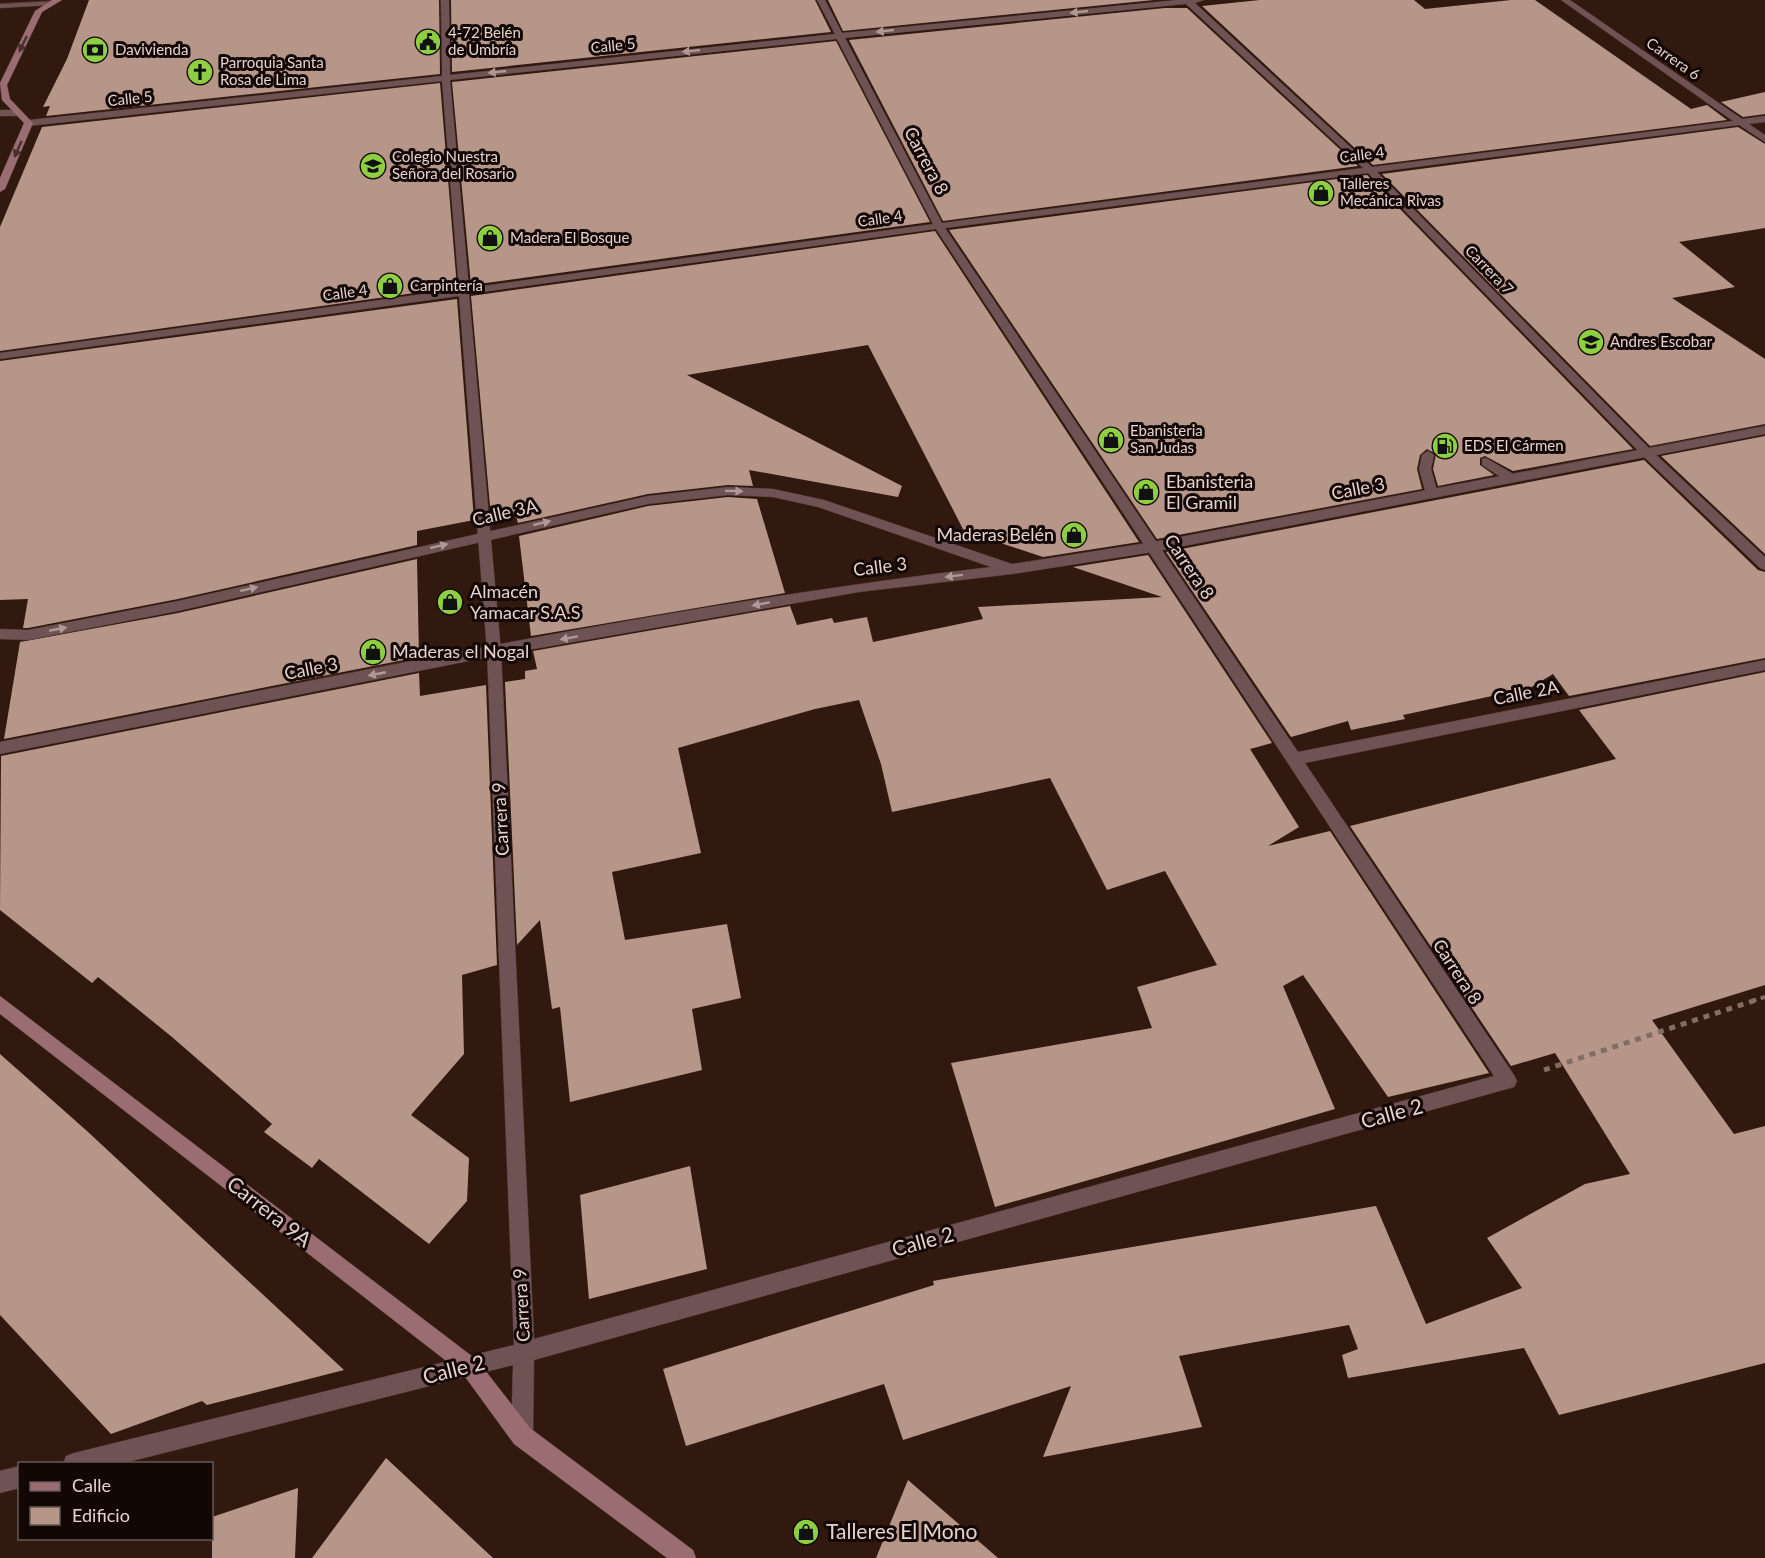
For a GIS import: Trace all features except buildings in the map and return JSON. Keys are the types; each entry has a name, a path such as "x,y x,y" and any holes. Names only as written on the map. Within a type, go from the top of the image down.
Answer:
{"main road":[{"path":"0,189 29,123 6,100 3,85 39,11 55,1"},
{"name":"Carrera 9A","path":"0,1004 470,1367 522,1436"},
{"path":"522,1436 685,1558"}],"street":[{"name":"Carrera 9","path":"445,0 446,77 494,651 524,1352 522,1436"},
{"name":"Carrera 8","path":"821,0 939,226 1508,1082"},
{"name":"Calle 5","path":"29,123 446,77 1200,0"},
{"name":"Carrera 6","path":"1565,0 1765,139"},
{"path":"0,6 55,1"},
{"name":"Carrera 7","path":"1188,1 1369,169 1647,453 1765,566"},
{"path":"0,112 17,112"},
{"name":"Calle 4","path":"0,357 939,226 1765,119"},
{"name":"Calle 3","path":"0,748 494,651 859,587 1012,569 1153,547 1765,430"},
{"path":"1428,455 1425,469 1432,494"},
{"path":"1486,462 1511,478"},
{"name":"Calle 3A","path":"0,634 28,635 178,606 648,500 728,491 773,493 851,513 1012,569"},
{"name":"Calle 2A","path":"1295,759 1765,665"},
{"name":"Calle 2","path":"82,1462 470,1367 1508,1082"},
{"path":"0,1482 18,1478"}],"path":[{"path":"1508,1082 1765,997"}],"place":[{"name":"4-72 Belén de Umbría","path":"428,42"},
{"name":"Davivienda","path":"95,50"},
{"name":"Parroquia Santa Rosa de Lima","path":"200,72"},
{"name":"Colegio Nuestra Señora del Rosario","path":"373,166"},
{"name":"Talleres Mecánica Rivas","path":"1321,193"},
{"name":"Madera El Bosque","path":"490,238"},
{"name":"Carpintería","path":"390,286"},
{"name":"Andres Escobar","path":"1591,342"},
{"name":"Ebanisteria San Judas","path":"1111,440"},
{"name":"EDS El Cármen","path":"1445,446"},
{"name":"Ebanisteria El Gramil","path":"1146,492"},
{"name":"Maderas Belén","path":"1074,535"},
{"name":"Almacén Yamacar S.A.S","path":"450,602"},
{"name":"Maderas el Nogal","path":"373,652"},
{"name":"Talleres El Mono","path":"806,1532"}]}
